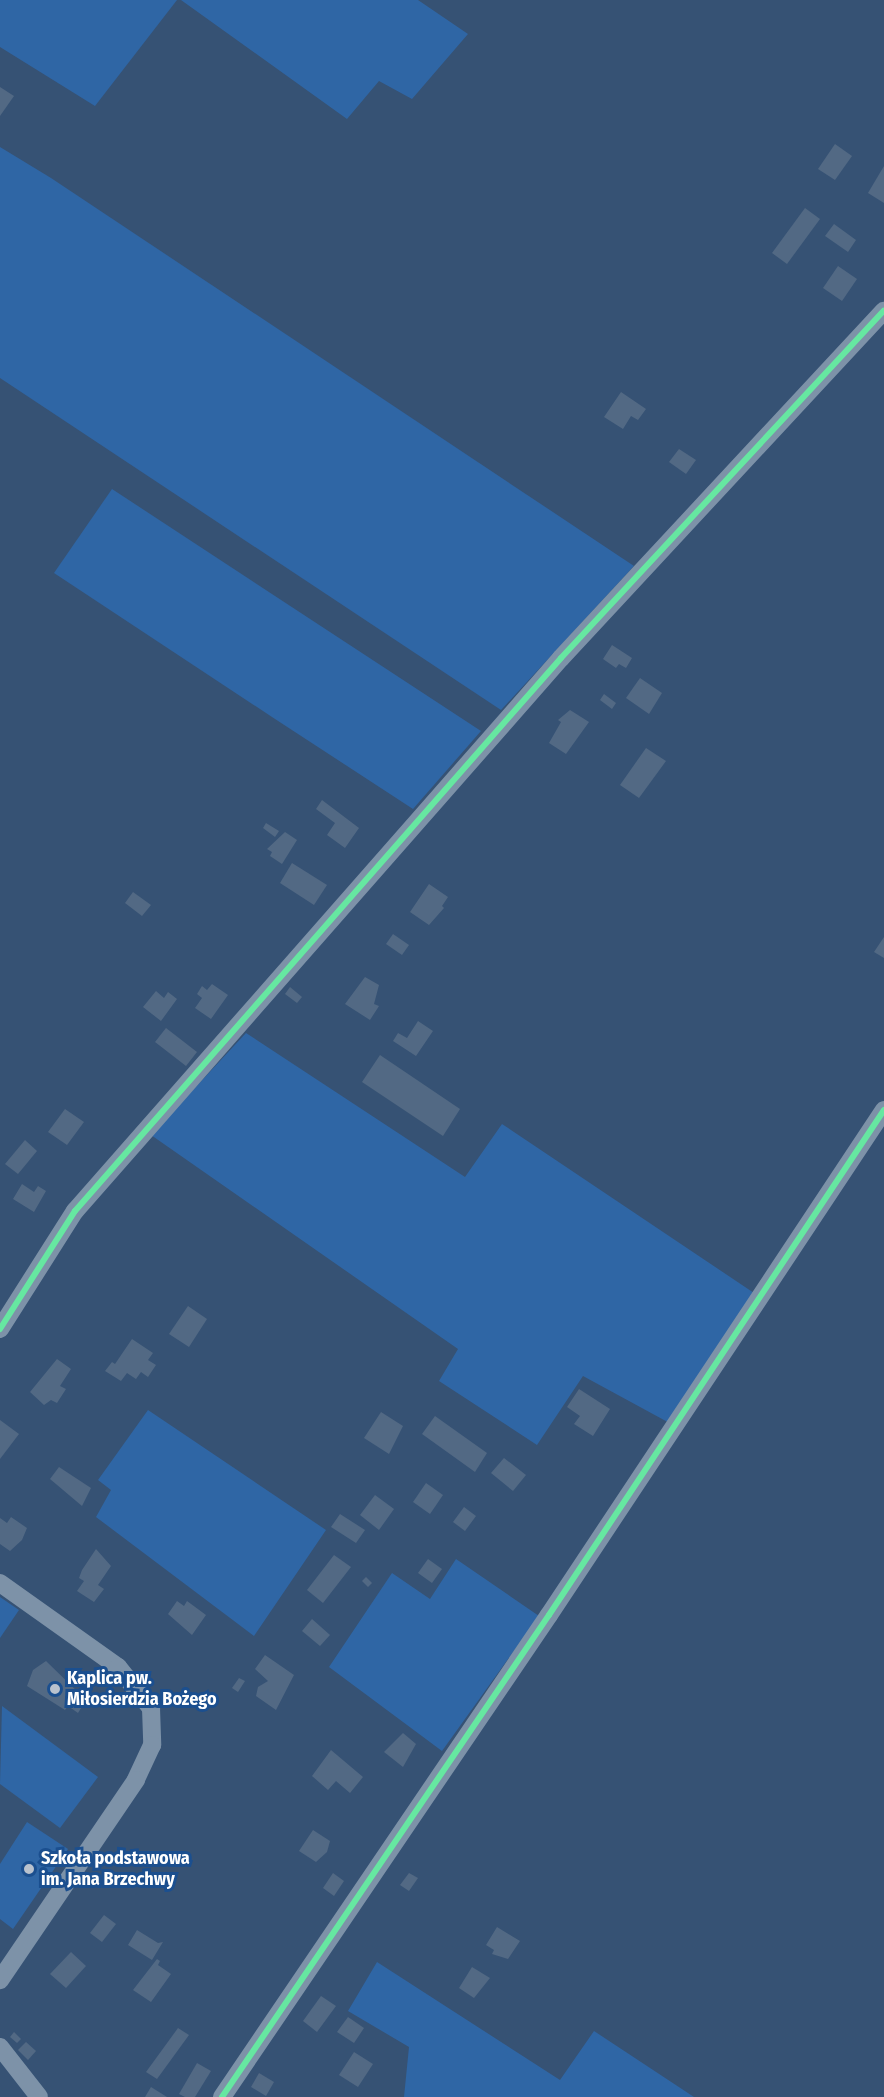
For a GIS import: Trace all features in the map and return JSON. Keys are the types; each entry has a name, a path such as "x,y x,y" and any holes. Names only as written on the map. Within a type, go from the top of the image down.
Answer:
{"street":[{"path":"1,1324 83,1202 561,658 884,311"},
{"path":"222,2097 576,1574 884,1110"},
{"path":"0,1583 118,1667 151,1708 152,1745 136,1780 0,1980"},
{"path":"0,2047 39,2097"}],"shaded area":[{"path":"0,0 177,0 95,106 0,47"},
{"path":"181,0 418,0 468,34 412,99 379,81 347,119"},
{"path":"0,147 51,178 634,566 501,710 0,378"},
{"path":"112,489 481,731 413,809 272,717 54,573"},
{"path":"246,1033 465,1177 502,1124 757,1295 675,1426 583,1376 537,1445 439,1381 458,1349 151,1135"},
{"path":"148,1410 326,1530 254,1636 96,1517 111,1490 98,1480"},
{"path":"456,1559 539,1616 442,1751 329,1667 392,1573 430,1599"},
{"path":"0,1597 19,1610 0,1638"},
{"path":"2,1706 98,1777 60,1828 0,1784"},
{"path":"27,1822 68,1849 13,1929 0,1919 0,1864"},
{"path":"377,1962 560,2080 594,2031 694,2097 404,2097 409,2047 348,2011"}],"building":[{"path":"0,87 14,96 0,116"},
{"path":"835,144 852,156 835,180 818,169"},
{"path":"884,166 884,203 868,193"},
{"path":"805,208 820,219 787,264 772,253"},
{"path":"834,224 856,240 848,252 825,236"},
{"path":"838,266 857,279 842,301 823,288"},
{"path":"621,392 646,409 638,420 631,416 623,429 604,417"},
{"path":"679,449 696,460 686,474 669,462"},
{"path":"612,645 632,658 626,668 619,664 616,668 603,659"},
{"path":"640,678 662,693 649,714 626,698"},
{"path":"604,694 616,703 612,709 600,700"},
{"path":"570,710 589,722 566,754 549,743 561,722 558,720"},
{"path":"646,748 666,761 639,798 620,785"},
{"path":"322,800 359,828 345,848 327,835 335,823 316,809"},
{"path":"266,823 279,831 275,837 263,828"},
{"path":"285,832 297,840 282,864 270,856 272,852 267,849"},
{"path":"292,863 327,885 314,905 280,883"},
{"path":"429,884 448,897 442,906 444,908 429,925 410,912"},
{"path":"133,892 151,905 142,916 125,903"},
{"path":"393,934 409,945 402,955 386,944"},
{"path":"884,937 884,958 874,952"},
{"path":"365,977 379,985 374,1004 379,1006 370,1020 345,1004"},
{"path":"212,984 228,995 211,1019 195,1008 202,998 197,994 202,986 207,990"},
{"path":"290,987 302,997 297,1003 285,994"},
{"path":"156,991 164,998 168,992 177,999 161,1021 143,1007"},
{"path":"418,1021 433,1031 416,1056 393,1041 398,1033 407,1038"},
{"path":"166,1028 197,1052 186,1066 155,1042"},
{"path":"380,1055 460,1109 443,1136 362,1082"},
{"path":"65,1109 84,1122 67,1145 48,1132"},
{"path":"25,1140 37,1151 18,1174 5,1164"},
{"path":"22,1184 34,1192 38,1186 46,1191 34,1212 13,1199"},
{"path":"188,1306 207,1319 189,1347 169,1334"},
{"path":"132,1339 153,1353 148,1360 156,1365 148,1377 141,1372 136,1379 127,1373 121,1381 105,1371 112,1362 115,1364"},
{"path":"57,1359 71,1369 60,1386 66,1389 57,1403 51,1400 44,1405 30,1392"},
{"path":"579,1389 610,1409 593,1436 574,1424 580,1416 567,1407"},
{"path":"381,1412 403,1426 389,1454 364,1438"},
{"path":"435,1416 487,1453 475,1472 422,1434"},
{"path":"0,1420 19,1434 0,1459"},
{"path":"504,1458 526,1475 513,1491 491,1473"},
{"path":"59,1467 91,1488 82,1506 50,1479"},
{"path":"426,1483 443,1495 430,1514 413,1502"},
{"path":"375,1495 394,1509 379,1530 360,1515"},
{"path":"464,1507 476,1516 465,1531 453,1522"},
{"path":"340,1514 365,1530 356,1543 331,1527"},
{"path":"11,1517 27,1528 22,1540 10,1551 0,1544 0,1518 7,1523"},
{"path":"96,1549 111,1566 98,1585 104,1589 94,1602 77,1591 84,1581 79,1578 82,1570"},
{"path":"334,1555 351,1567 323,1603 307,1590"},
{"path":"428,1559 442,1569 432,1583 418,1573"},
{"path":"366,1577 372,1583 368,1587 362,1581"},
{"path":"177,1601 184,1606 187,1601 206,1615 192,1635 168,1614"},
{"path":"312,1619 330,1635 320,1646 302,1631"},
{"path":"265,1655 294,1675 276,1710 256,1696 258,1687 268,1681 255,1669"},
{"name":"Kaplica pw. Miłosierdzia Bożego","path":"46,1661 86,1700 78,1713 68,1706 65,1710 27,1686 33,1670"},
{"path":"239,1678 245,1681 238,1692 232,1688"},
{"path":"403,1733 416,1744 403,1767 384,1752"},
{"path":"331,1750 363,1777 350,1793 336,1781 328,1790 312,1776"},
{"path":"313,1830 330,1841 327,1852 316,1862 299,1851"},
{"path":"333,1873 344,1881 334,1896 323,1888"},
{"path":"409,1873 418,1878 409,1891 400,1885"},
{"path":"104,1915 116,1924 102,1942 90,1933"},
{"path":"497,1927 520,1941 508,1959 492,1954 494,1950 486,1945"},
{"path":"137,1930 158,1943 163,1942 152,1960 128,1945"},
{"path":"71,1952 86,1966 66,1988 50,1974"},
{"path":"157,1959 160,1961 158,1965 171,1974 151,2002 133,1990"},
{"path":"472,1967 490,1978 474,1998 459,1988"},
{"path":"321,1996 336,2006 317,2032 303,2021"},
{"path":"348,2017 364,2028 354,2043 337,2032"},
{"path":"178,2028 189,2035 157,2079 146,2072"},
{"path":"14,2032 21,2039 17,2043 10,2037"},
{"path":"26,2042 36,2051 28,2060 18,2050"},
{"path":"354,2052 373,2064 358,2087 339,2075"},
{"path":"197,2063 211,2071 195,2097 185,2097 179,2094"},
{"path":"259,2073 274,2082 266,2096 251,2087"},
{"path":"151,2087 167,2097 145,2097"}],"cycle path":[{"path":"0,1329 75,1211 561,658 884,311"},
{"path":"222,2097 549,1615 884,1110"}],"place":[{"name":"Kaplica pw. Miłosierdzia Bożego","path":"55,1689"},
{"name":"Szkoła podstawowa im. Jana Brzechwy","path":"29,1869"}]}
